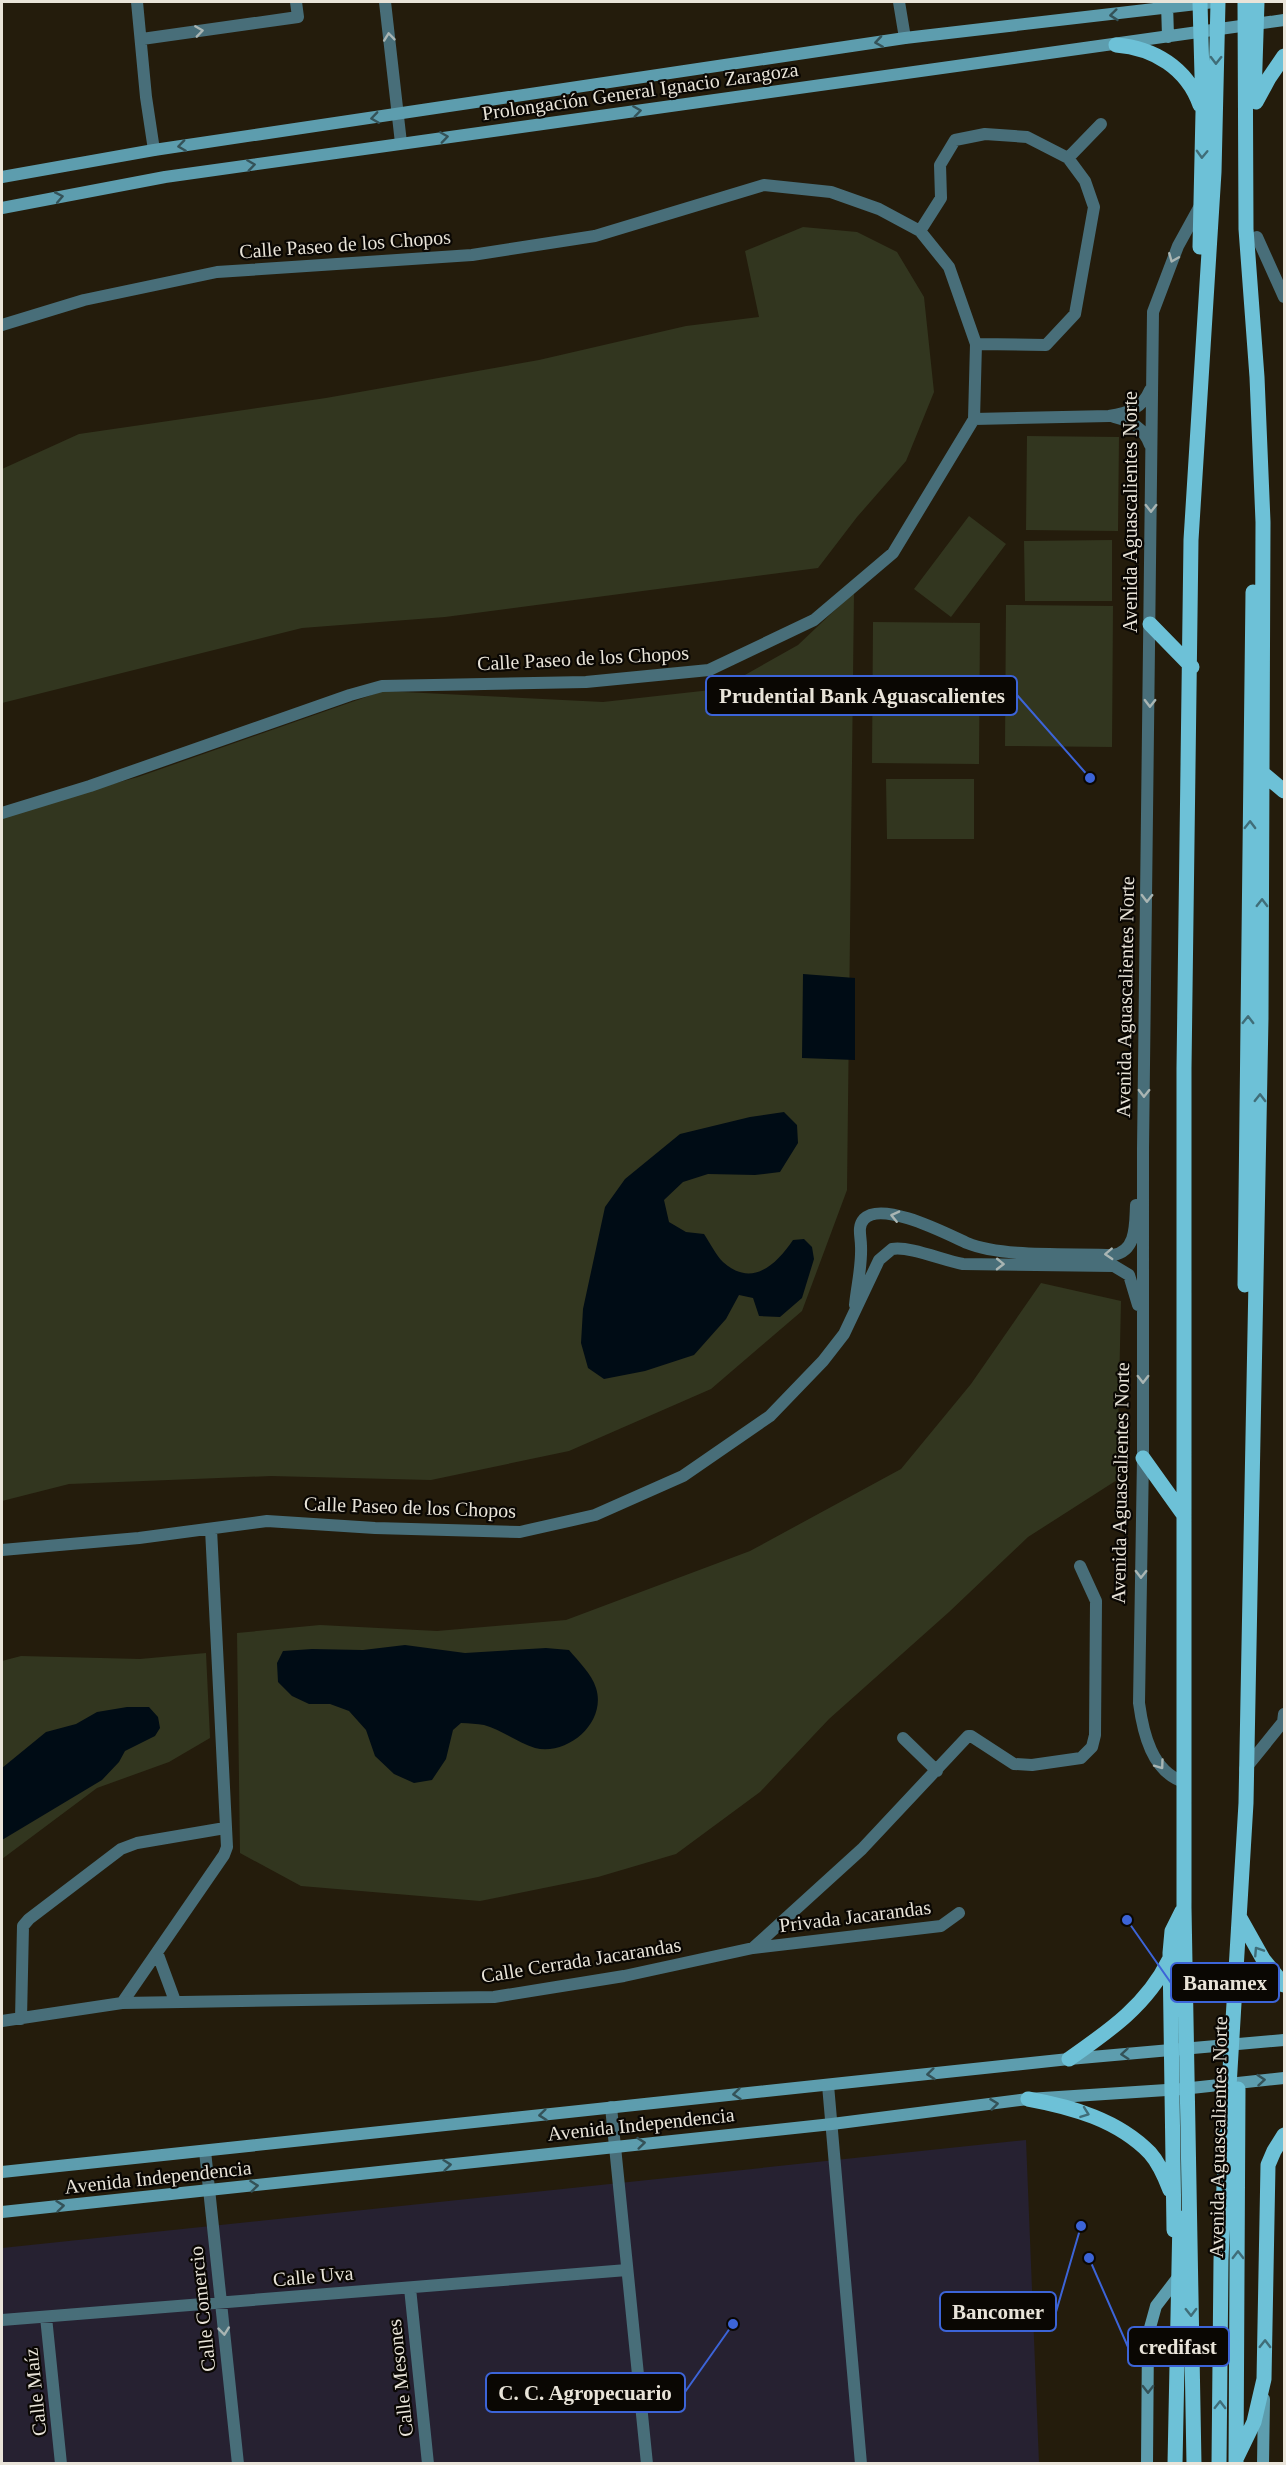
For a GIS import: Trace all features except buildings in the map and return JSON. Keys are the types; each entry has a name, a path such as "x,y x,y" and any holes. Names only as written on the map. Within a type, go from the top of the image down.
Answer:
{"main road":[{"path":"1194,2463 1182,1915 1184,1092 1191,540 1214,172 1208,2"},
{"name":"Avenida Aguascalientes Norte","path":"1175,2463 1183,2049 1184,1782 1191,1524 1193,668 1203,112 1200,32 1208,2"},
{"path":"1219,2463 1221,2260 1226,2137 1246,1803 1262,994 1263,522 1257,377 1246,229 1245,2"},
{"name":"Avenida Aguascalientes Norte","path":"1236,2462 1238,2082 1241,2045 1238,1913 1257,237 1253,111 1257,2"},
{"path":"1116,45 1144,50 1169,63 1190,84 1203,112"},
{"path":"1253,111 1269,78 1284,56"},
{"path":"1150,624 1193,668"},
{"path":"1251,764 1284,791"},
{"path":"1143,1458 1191,1524"},
{"path":"1238,1913 1263,1959 1284,1985"},
{"path":"1069,2059 1115,2026 1147,1996 1168,1962 1176,1943 1182,1915"},
{"path":"1175,2463 1170,1953 1172,1931 1182,1915"},
{"path":"1029,2100 1053,2103 1092,2115 1109,2123 1150,2154 1171,2190 1179,2232"},
{"path":"1236,2462 1254,2422 1264,2379 1268,2164 1284,2135"}],"street":[{"path":"137,2 146,98 154,150"},
{"path":"142,39 298,17 296,2"},
{"path":"385,2 401,143"},
{"path":"899,2 905,38"},
{"name":"Prolongación General Ignacio Zaragoza","path":"2,177 154,150 905,38 1167,5 1208,2"},
{"path":"1167,5 1168,37"},
{"name":"Prolongación General Ignacio Zaragoza","path":"2,208 165,177 1284,20"},
{"path":"1068,158 1101,124"},
{"path":"920,231 941,198 940,165 955,140 985,134 1027,137 1068,158 1085,181 1094,207 1075,314 1046,345 976,344"},
{"name":"Calle Paseo de los Chopos","path":"2,325 84,300 217,272 471,255 595,236 764,185 831,192 879,209 920,231 949,267 976,344 974,419 893,552 814,620 709,670 586,682 382,686 328,702 90,786 2,813"},
{"name":"Avenida Aguascalientes Norte","path":"1184,1782 1172,1778 1155,1758 1144,1731 1139,1703 1143,1458 1143,1149 1153,312 1178,246 1200,206"},
{"name":"Avenida Aguascalientes Norte","path":"1257,237 1284,297"},
{"path":"974,419 1109,416 1129,413 1143,401 1151,386"},
{"path":"1109,416 1129,420 1137,426 1148,440 1151,449"},
{"name":"Calle Paseo de los Chopos","path":"854,1315 861,1262 860,1229 865,1219 874,1213 910,1219 968,1243 991,1249 1113,1255 1123,1252 1130,1244 1134,1234 1137,1171 1143,1149"},
{"name":"Calle Paseo de los Chopos","path":"2,1550 139,1538 267,1521 375,1528 520,1532 595,1515 683,1476 770,1416 823,1361 844,1334 879,1260 887,1251 899,1247 963,1264 1114,1266 1125,1271 1131,1280 1143,1321"},
{"path":"2,2021 122,2002 227,1848 212,1528"},
{"path":"753,1948 862,1849 969,1735 1014,1764 1032,1766 1081,1758 1092,1747 1095,1735 1096,1601 1080,1566"},
{"path":"1240,1774 1283,1722 1284,1714"},
{"path":"903,1738 937,1771"},
{"path":"21,2019 23,1926 29,1918 121,1849 137,1843 225,1828"},
{"name":"Privada Jacarandas","path":"753,1948 941,1926 959,1913"},
{"name":"Calle Cerrada Jacarandas","path":"122,2002 494,1997 624,1976 753,1948"},
{"path":"157,1952 175,2001"},
{"name":"Avenida Independencia","path":"2,2172 1069,2059 1284,2040"},
{"name":"Avenida Independencia","path":"2,2212 832,2124 1029,2100 1182,2089 1284,2078"},
{"path":"828,2085 861,2463"},
{"path":"611,2107 647,2463"},
{"name":"Calle Comercio","path":"205,2151 238,2463"},
{"name":"Calle Uva","path":"2,2320 627,2270"},
{"path":"1147,2463 1148,2335 1156,2306 1179,2276"},
{"name":"Calle Mesones","path":"410,2288 429,2463"},
{"name":"Calle Maíz","path":"46,2317 62,2463"},
{"path":"1263,2463 1264,2379"}],"shaded area":[{"path":"803,974 855,978 855,1060 802,1058"},
{"path":"784,1112 797,1125 798,1143 780,1172 755,1175 708,1174 683,1182 664,1200 669,1222 686,1232 704,1234 723,1262 734,1270 744,1273 753,1273 771,1265 793,1240 804,1239 812,1247 814,1259 802,1298 780,1317 759,1316 753,1298 739,1295 726,1319 694,1355 645,1371 604,1379 588,1368 581,1343 583,1309 605,1207 625,1179 680,1134 750,1117"},
{"path":"405,1645 465,1653 546,1648 569,1650 594,1683 598,1701 596,1713 582,1734 560,1747 548,1749 529,1746 484,1725 461,1723 453,1730 446,1759 432,1780 414,1783 394,1774 375,1756 366,1730 349,1711 330,1704 309,1704 292,1696 278,1682 277,1663 283,1651 363,1650"},
{"path":"127,1707 149,1707 158,1717 160,1728 155,1736 125,1751 119,1762 102,1780 2,1840 2,1768 46,1732 76,1724 97,1712"},
{"path":"1026,2140 1039,2463 2,2463 2,2248"}],"green space":[{"path":"803,227 857,232 897,252 924,297 934,392 906,461 857,517 818,568 445,617 302,628 2,703 2,469 79,434 326,398 539,360 686,326 759,317 745,251"},
{"path":"1027,436 1119,437 1118,531 1026,530"},
{"path":"969,516 1006,544 951,617 914,589"},
{"path":"1112,540 1112,601 1025,601 1024,541"},
{"path":"854,592 847,1190 802,1311 711,1389 569,1451 431,1480 271,1476 69,1484 2,1501 2,814 138,777 383,691 603,702 720,689 798,645"},
{"path":"1006,605 1113,606 1112,747 1005,746"},
{"path":"873,622 980,623 979,764 872,763"},
{"path":"886,779 974,779 974,839 887,839"},
{"path":"1041,1283 1121,1301 1117,1480 1028,1537 949,1612 829,1719 760,1792 676,1854 598,1877 480,1901 301,1886 240,1853 237,1633 320,1625 437,1631 566,1620 750,1551 901,1469 971,1384"},
{"path":"206,1653 210,1738 169,1762 97,1788 2,1859 2,1661 21,1656 140,1659"}],"place":[{"name":"Prudential Bank Aguascalientes","path":"1090,778"},
{"name":"Banamex","path":"1127,1920"},
{"name":"Bancomer","path":"1081,2226"},
{"name":"credifast","path":"1089,2258"},
{"name":"C. C. Agropecuario","path":"733,2324"}]}
